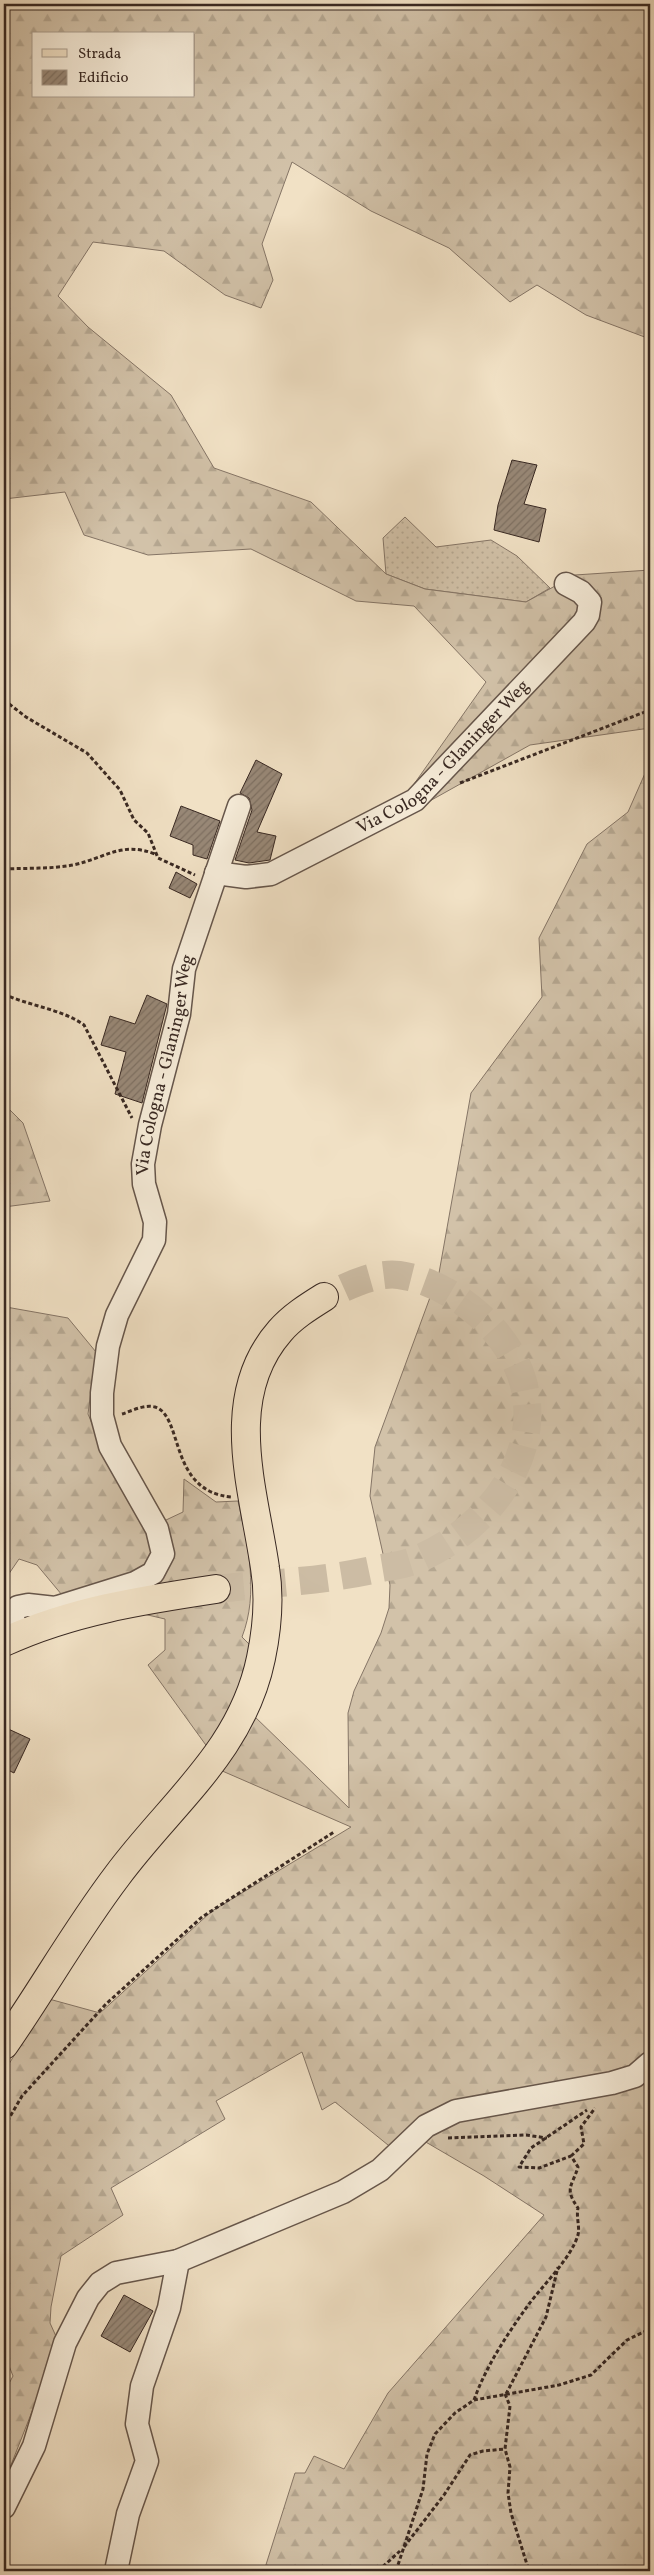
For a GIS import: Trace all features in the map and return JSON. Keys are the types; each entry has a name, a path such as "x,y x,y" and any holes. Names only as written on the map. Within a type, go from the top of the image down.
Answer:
{"main road":[{"path":"4,2045 92,1909 138,1848 218,1756 241,1716 260,1660 268,1602 266,1570 246,1449 245,1418 248,1396 255,1372 267,1348 280,1331 297,1314 324,1297"},
{"path":"11,1639 97,1610 216,1589"}],"street":[{"name":"Via Cologna - Glaninger Weg","path":"11,1639 12,1616 18,1607 28,1605 47,1608 63,1606 144,1579 159,1564 163,1554 157,1529 116,1460 104,1430 102,1393 112,1330 117,1314 154,1240 155,1222 144,1184 145,1154 150,1125 179,1014 184,969 216,873 254,877 279,871 415,800 584,622 588,615 590,602 581,592 566,584"},
{"path":"216,873 239,806"},
{"path":"4,2507 34,2446 65,2343 88,2298 100,2283 116,2274 178,2261 343,2192 380,2170 426,2126 456,2111 612,2083 635,2076 650,2063"},
{"path":"116,2571 128,2514 147,2461 137,2424 142,2386 169,2308 178,2261"}],"path":[{"path":"4,700 26,717 88,753 120,790 134,820 148,833 156,854 164,863 192,875 204,877 216,873"},
{"path":"453,786 650,710"},
{"path":"4,870 67,866 112,851 138,848 156,854"},
{"path":"4,994 32,1006 70,1016 84,1025 132,1119 145,1154"},
{"path":"102,1416 112,1417 143,1407 156,1407 167,1418 184,1465 190,1474 198,1483 227,1497"},
{"path":"4,2128 22,2096 106,2004 202,1916 334,1832"},
{"path":"595,2108 584,2110 531,2148 519,2167 539,2168 571,2156 584,2144 581,2127 595,2108 602,2103"},
{"path":"456,2111 458,2120 446,2138 526,2135 547,2138"},
{"path":"474,2400 491,2363 528,2306 573,2247 578,2233 576,2218 578,2208 571,2198 569,2190 578,2167 571,2156"},
{"path":"505,2394 546,2317 559,2266"},
{"path":"396,2571 423,2489 427,2454 435,2434 455,2413 474,2400 559,2385 590,2375 627,2340 650,2329"},
{"path":"505,2394 510,2406 505,2449 510,2467 508,2493 511,2513 529,2571"},
{"path":"378,2571 402,2550 444,2495 470,2455 483,2451 505,2449"}],"green space":[{"path":"4,4 650,4 650,339 586,315 537,285 510,302 449,248 371,211 292,162 262,244 273,280 261,308 225,295 164,251 93,242 58,296 88,327 171,395 214,468 311,502 386,574 425,589 526,602 575,575 650,570 650,728 530,745 419,807 407,794 486,682 414,606 356,601 251,549 148,555 84,535 65,492 4,499"},
{"path":"405,517 436,547 491,540 517,556 550,588 526,602 425,589 386,574 383,538"},
{"path":"650,762 650,2571 264,2571 295,2473 305,2473 314,2456 344,2469 388,2393 544,2215 484,2176 424,2141 404,2158 335,2102 322,2110 302,2052 216,2101 225,2119 111,2188 123,2215 61,2256 51,2307 50,2323 59,2343 9,2470 4,2464 4,2393 13,2376 4,2353 4,2072 49,1999 100,2013 212,1911 351,1827 220,1770 253,1715 349,1808 348,1713 354,1691 381,1633 389,1608 390,1585 370,1496 375,1447 439,1273 471,1093 542,997 539,938 587,844 628,812"},
{"path":"4,1104 23,1123 50,1201 4,1207"},
{"path":"4,1308 68,1318 96,1352 88,1414 112,1471 149,1528 183,1512 184,1479 216,1502 238,1501 248,1552 251,1586 247,1620 242,1637 252,1647 233,1704 208,1748 148,1665 165,1650 165,1619 62,1595 37,1565 19,1559 4,1581"}],"building":[{"path":"512,460 537,465 524,504 546,509 539,542 494,530 498,505"},
{"path":"256,760 282,774 257,832 276,836 270,860 249,863 235,860 252,810 249,798 240,793"},
{"path":"181,806 220,821 207,859 193,855 193,845 170,836"},
{"path":"176,872 197,884 190,898 169,888"},
{"path":"147,995 167,1004 142,1103 115,1094 126,1052 101,1045 110,1016 135,1024"},
{"path":"4,1727 30,1739 14,1773 4,1768"},
{"path":"124,2295 153,2311 130,2352 101,2336"}],"tunnel":[{"path":"216,1589 340,1576 400,1565 418,1559 453,1539 483,1514 506,1485 521,1452 527,1418 523,1382 507,1348 471,1308 432,1284 399,1275 370,1278 324,1297"}]}
